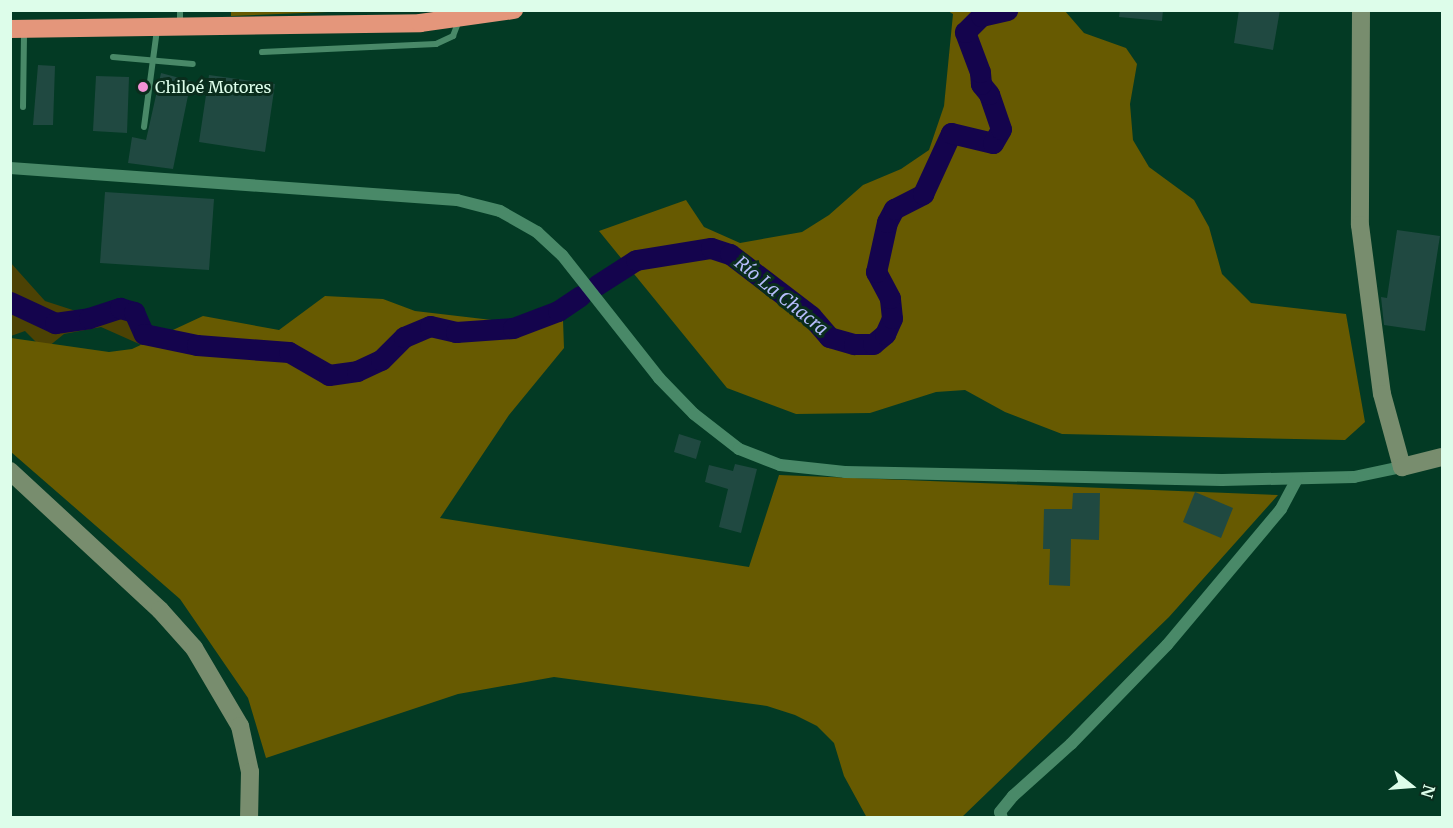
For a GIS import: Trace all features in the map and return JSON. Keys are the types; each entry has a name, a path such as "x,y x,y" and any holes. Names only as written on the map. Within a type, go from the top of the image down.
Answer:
{"highway":[{"path":"17,29 158,27 180,18 459,20 514,10"}],"street":[{"path":"1361,10 1360,225 1382,394 1402,467"},
{"path":"10,168 457,200 500,211 537,232 562,255 659,378 694,414 739,449 780,465 845,471 1078,479 1297,479 1367,476 1443,457"},
{"path":"10,471 160,610 204,663 244,741 250,772 249,818"},
{"path":"1002,818 1000,812 1013,796 1071,744 1167,645 1281,509 1297,479"}],"lane":[{"path":"262,52 436,44 453,36 459,20"},
{"path":"144,127 158,27"},
{"path":"17,29 23,106"},
{"path":"113,57 193,64"}],"shaded area":[{"path":"231,10 353,11 231,16"},
{"path":"948,11 1065,11 1084,33 1126,48 1137,64 1130,104 1133,140 1149,167 1194,200 1209,227 1222,274 1251,303 1346,314 1365,422 1345,440 1062,434 1005,412 965,390 936,392 870,413 796,414 727,388 599,231 686,200 704,227 740,243 802,232 829,215 863,185 901,169 929,150 944,106 953,14"},
{"path":"10,262 45,301 82,313 132,313 141,322 143,336 150,341 146,347 101,327 64,334 48,347 40,346 25,331 11,336"},
{"path":"325,296 383,299 415,311 509,322 563,320 564,348 509,415 440,518 749,567 779,475 1278,495 1169,617 962,817 867,818 844,776 834,743 817,726 795,715 767,706 554,677 458,694 266,758 248,698 180,599 11,452 11,338 109,352 132,349 203,316 279,330"}],"building":[{"path":"1120,10 1163,10 1162,21 1119,17"},
{"path":"1239,10 1280,10 1273,50 1234,43"},
{"path":"38,65 55,66 53,125 33,125"},
{"path":"161,73 191,81 173,169 128,163 132,137 146,140"},
{"path":"209,75 275,84 265,152 199,142"},
{"path":"96,76 129,77 127,133 93,131"},
{"path":"105,192 214,199 209,270 100,263"},
{"path":"1397,230 1440,236 1425,331 1384,325 1381,297 1387,298"},
{"path":"679,434 701,441 696,459 674,452"},
{"path":"735,464 757,469 741,533 719,527 728,489 705,482 709,465 733,471"},
{"path":"1195,492 1233,508 1221,538 1183,522"},
{"path":"1073,493 1100,493 1099,540 1071,539 1070,586 1049,585 1050,549 1043,549 1044,509 1072,509"}],"waterway":[{"name":"Río La Chacra","path":"597,285 636,260 711,248 730,254 811,316 829,337 854,344 873,344 885,334 892,318 890,298 876,272 887,222 894,209 923,194 951,133 993,143 1001,129 989,94 981,84 980,72 965,32 981,16 1007,10"},
{"name":"Río La Chacra","path":"10,302 55,323 89,318 120,308 134,312 144,334 197,345 289,352 329,375 357,371 381,360 404,337 430,326 456,332 513,328 558,311 580,296"}],"place":[{"name":"Chiloé Motores","path":"143,87"}]}
